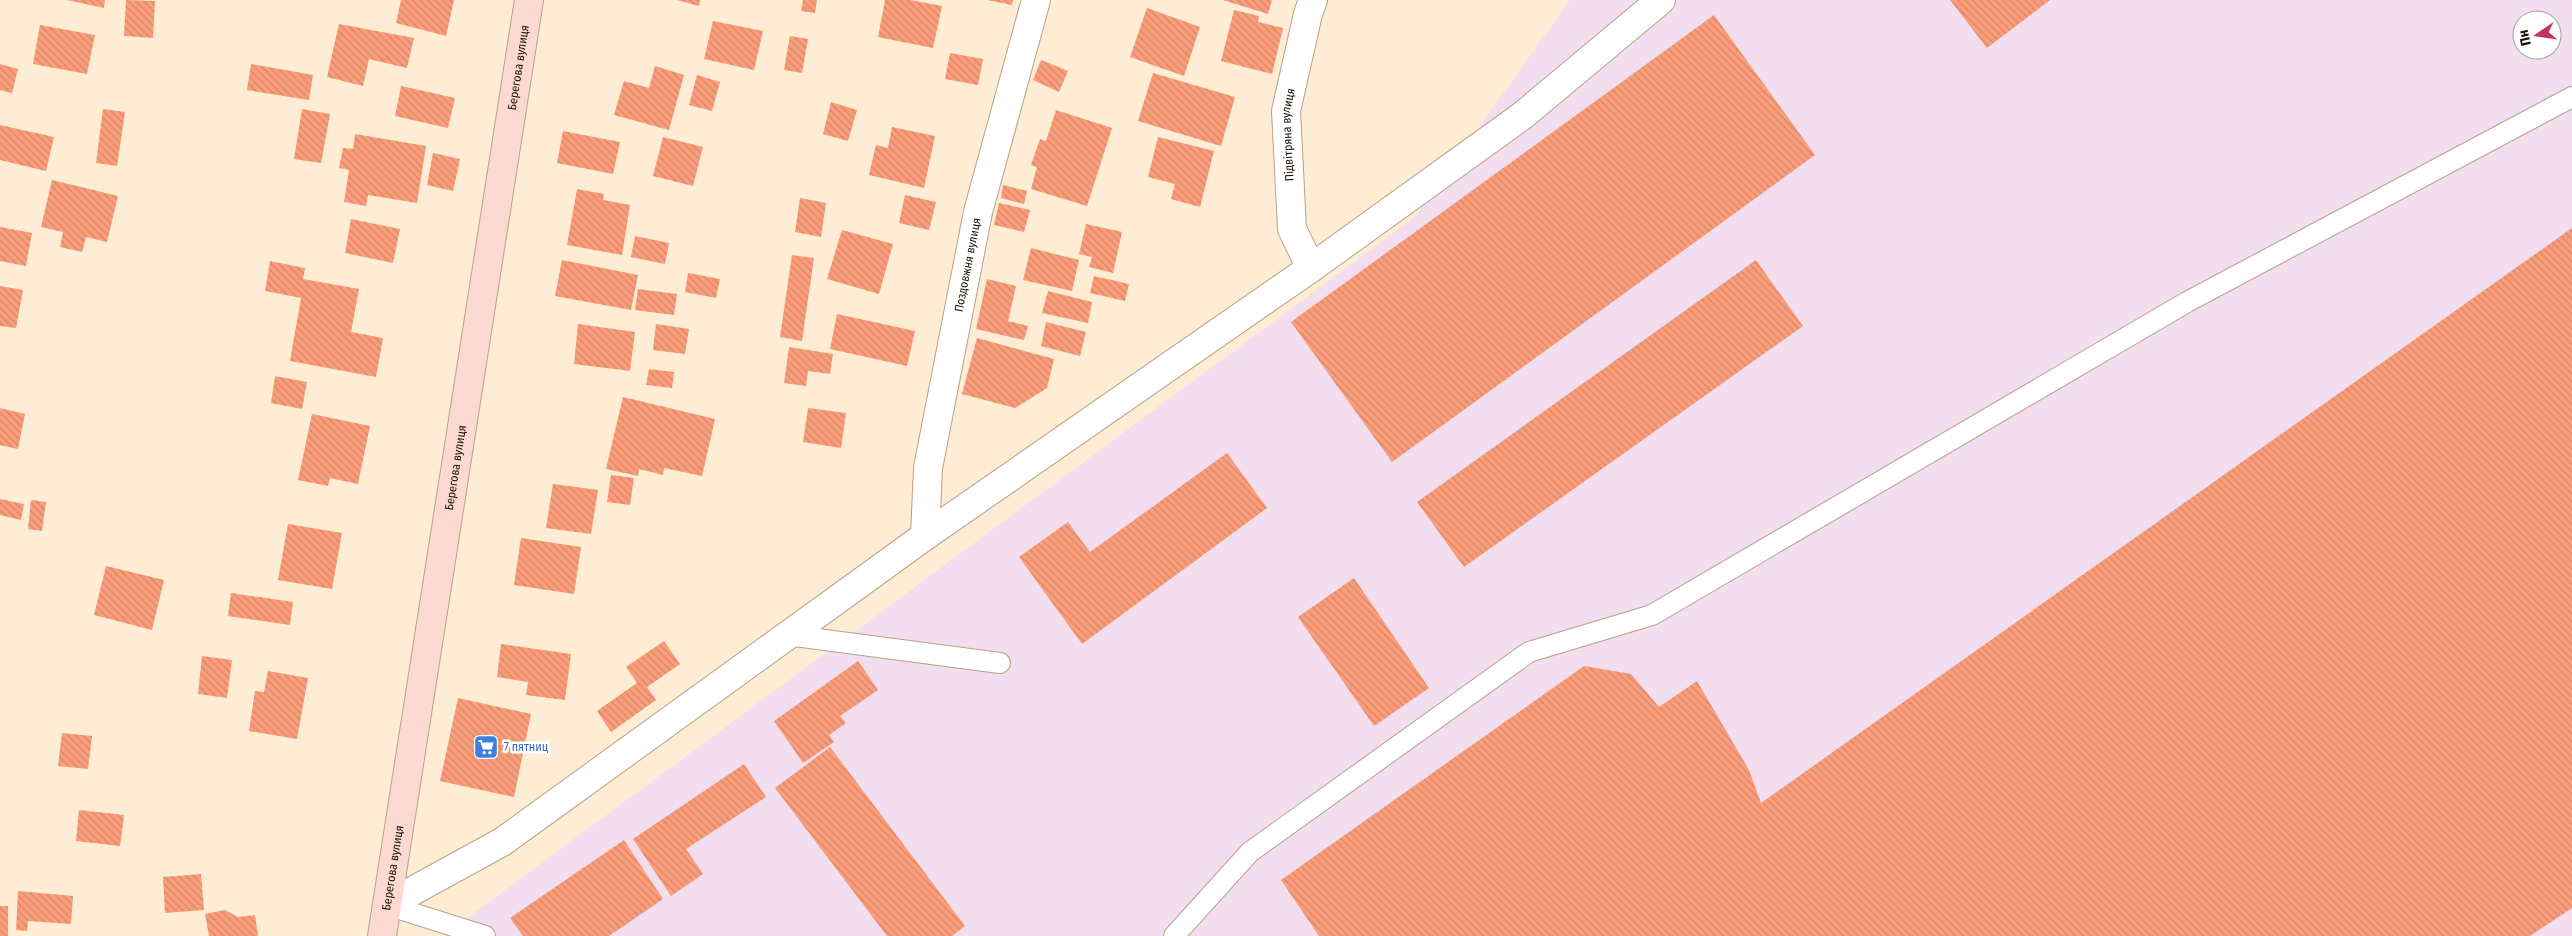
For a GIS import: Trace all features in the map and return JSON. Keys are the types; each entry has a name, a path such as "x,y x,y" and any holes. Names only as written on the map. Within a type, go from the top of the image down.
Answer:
{"street":[{"name":"Берегова вулиця","path":"382,936 529,0"},
{"name":"Поздовжня вулиця","path":"925,536 928,468 978,212 1036,0"},
{"name":"Підвітряна вулиця","path":"1311,268 1292,229 1286,112 1308,14 1313,0"},
{"path":"387,905 502,842 925,536 1311,268 1522,116 1661,0"}],"lane":[{"path":"1174,936 1250,852 1529,652 1652,614 2188,302 2572,97"},
{"path":"787,635 1000,663"},
{"path":"387,905 485,936"}],"shaded area":[{"path":"1570,0 2572,0 2572,936 443,936 1415,217"}],"building":[{"path":"67,0 105,0 104,8"},
{"path":"126,0 155,1 153,38 124,36"},
{"path":"401,0 454,0 446,36 396,23"},
{"path":"677,0 700,0 699,6"},
{"path":"803,0 817,0 815,13 801,11"},
{"path":"885,0 910,0 942,6 933,48 878,37"},
{"path":"987,0 1013,0 1012,5"},
{"path":"1223,0 1272,0 1268,14"},
{"path":"1950,0 2050,0 1987,48"},
{"path":"1147,8 1200,27 1184,76 1130,57"},
{"path":"1234,10 1259,16 1258,22 1283,28 1272,74 1221,61"},
{"path":"1714,15 1815,155 1392,462 1291,322"},
{"path":"713,21 763,31 754,70 704,59"},
{"path":"339,24 414,38 407,68 369,59 363,86 327,77"},
{"path":"40,25 95,35 87,74 33,64"},
{"path":"790,36 808,39 802,73 784,70"},
{"path":"950,53 983,59 978,85 945,79"},
{"path":"1041,60 1068,71 1059,92 1033,80"},
{"path":"0,64 18,69 12,93 0,90"},
{"path":"251,64 313,75 309,100 247,90"},
{"path":"655,66 684,75 669,130 614,115 624,81 649,88"},
{"path":"1153,73 1235,97 1221,146 1138,121"},
{"path":"697,75 720,82 712,111 689,105"},
{"path":"401,86 455,98 448,128 395,116"},
{"path":"831,102 857,110 848,141 823,134"},
{"path":"103,109 125,112 117,166 96,163"},
{"path":"302,109 330,114 321,163 294,159"},
{"path":"1056,110 1112,128 1087,206 1031,189 1037,167 1031,165 1040,139 1046,141"},
{"path":"0,125 54,137 46,171 0,160"},
{"path":"892,127 935,136 924,188 869,175 876,145 888,148"},
{"path":"563,131 620,142 613,174 557,163"},
{"path":"355,134 426,146 417,203 368,195 366,206 344,202 349,170 339,168 343,148 353,149"},
{"path":"663,137 703,147 693,186 653,176"},
{"path":"1158,137 1214,151 1200,207 1171,199 1175,184 1148,177"},
{"path":"433,153 460,159 453,191 427,185"},
{"path":"52,180 118,196 107,242 86,237 82,252 60,247 63,232 41,227"},
{"path":"1003,185 1027,191 1024,204 1001,198"},
{"path":"577,189 604,194 603,200 630,205 622,255 567,245"},
{"path":"905,195 936,202 929,230 899,223"},
{"path":"800,198 826,203 821,237 795,232"},
{"path":"999,203 1030,210 1024,232 994,225"},
{"path":"351,219 400,229 393,263 345,253"},
{"path":"1086,224 1122,232 1113,273 1089,267 1092,257 1079,254"},
{"path":"0,227 32,233 26,266 0,261"},
{"path":"2572,228 2572,908 2530,936 1319,936 1281,880 1584,666 1631,674 1659,707 1697,681 1749,770 1761,803"},
{"path":"842,230 893,244 879,294 827,279"},
{"path":"635,236 669,243 665,264 631,257"},
{"path":"1031,248 1079,260 1072,291 1023,280"},
{"path":"792,255 814,258 802,341 780,337"},
{"path":"562,260 638,275 631,310 555,296"},
{"path":"1756,260 1803,326 1464,567 1417,502"},
{"path":"270,261 305,268 303,279 359,289 351,332 383,338 376,377 290,361 301,298 265,291"},
{"path":"688,273 720,279 716,298 685,292"},
{"path":"1094,276 1129,284 1125,301 1090,293"},
{"path":"987,279 1016,286 1008,321 1028,326 1024,340 976,329"},
{"path":"0,286 23,290 16,328 0,326"},
{"path":"638,289 677,294 674,315 635,310"},
{"path":"1048,291 1092,302 1088,323 1042,313"},
{"path":"837,314 915,331 907,366 830,349"},
{"path":"1046,322 1086,332 1080,356 1041,346"},
{"path":"578,324 635,332 630,371 574,364"},
{"path":"656,324 689,329 685,354 653,350"},
{"path":"977,338 1054,359 1047,388 1015,408 962,394"},
{"path":"789,347 833,354 830,374 808,371 806,386 784,383"},
{"path":"649,369 674,372 672,388 646,385"},
{"path":"275,376 307,382 302,409 271,403"},
{"path":"623,397 715,419 702,476 664,468 663,475 639,469 638,476 606,469"},
{"path":"0,408 25,414 18,449 0,445"},
{"path":"808,408 846,413 841,448 803,442"},
{"path":"312,414 370,426 358,484 330,478 328,486 298,480"},
{"path":"1227,453 1267,508 1082,644 1019,557 1068,522 1090,552"},
{"path":"611,475 634,478 630,505 607,502"},
{"path":"553,484 598,490 591,534 546,528"},
{"path":"0,499 24,504 21,520 0,515"},
{"path":"31,500 46,502 42,531 28,529"},
{"path":"288,524 342,533 332,589 278,580"},
{"path":"521,538 581,547 574,594 514,585"},
{"path":"106,566 164,580 152,630 94,615"},
{"path":"1354,578 1429,688 1374,726 1298,617"},
{"path":"231,593 293,602 290,625 228,616"},
{"path":"664,641 680,664 647,687 656,700 611,732 597,711 637,683 626,667"},
{"path":"501,644 571,654 565,700 526,695 528,682 497,677"},
{"path":"202,656 232,660 227,698 198,694"},
{"path":"858,661 878,690 840,716 846,723 829,735 834,742 803,763 774,721"},
{"path":"268,671 308,678 297,739 249,731 255,691 264,692"},
{"name":"7 пятниц","path":"458,698 531,714 514,797 440,781"},
{"path":"62,733 92,736 88,769 58,766"},
{"path":"830,747 965,926 952,936 887,936 775,788"},
{"path":"744,764 766,797 686,849 703,874 671,896 633,839"},
{"path":"79,810 124,815 120,846 76,841"},
{"path":"624,840 663,899 609,936 523,936 510,918"},
{"path":"201,874 204,910 165,913 163,877"},
{"path":"18,891 73,896 71,924 28,921 27,931 16,930"},
{"path":"0,906 8,906 8,936 0,936"},
{"path":"225,910 238,917 255,915 258,936 209,936 205,914"}],"place":[{"name":"7 пятниц","path":"486,747"}]}
